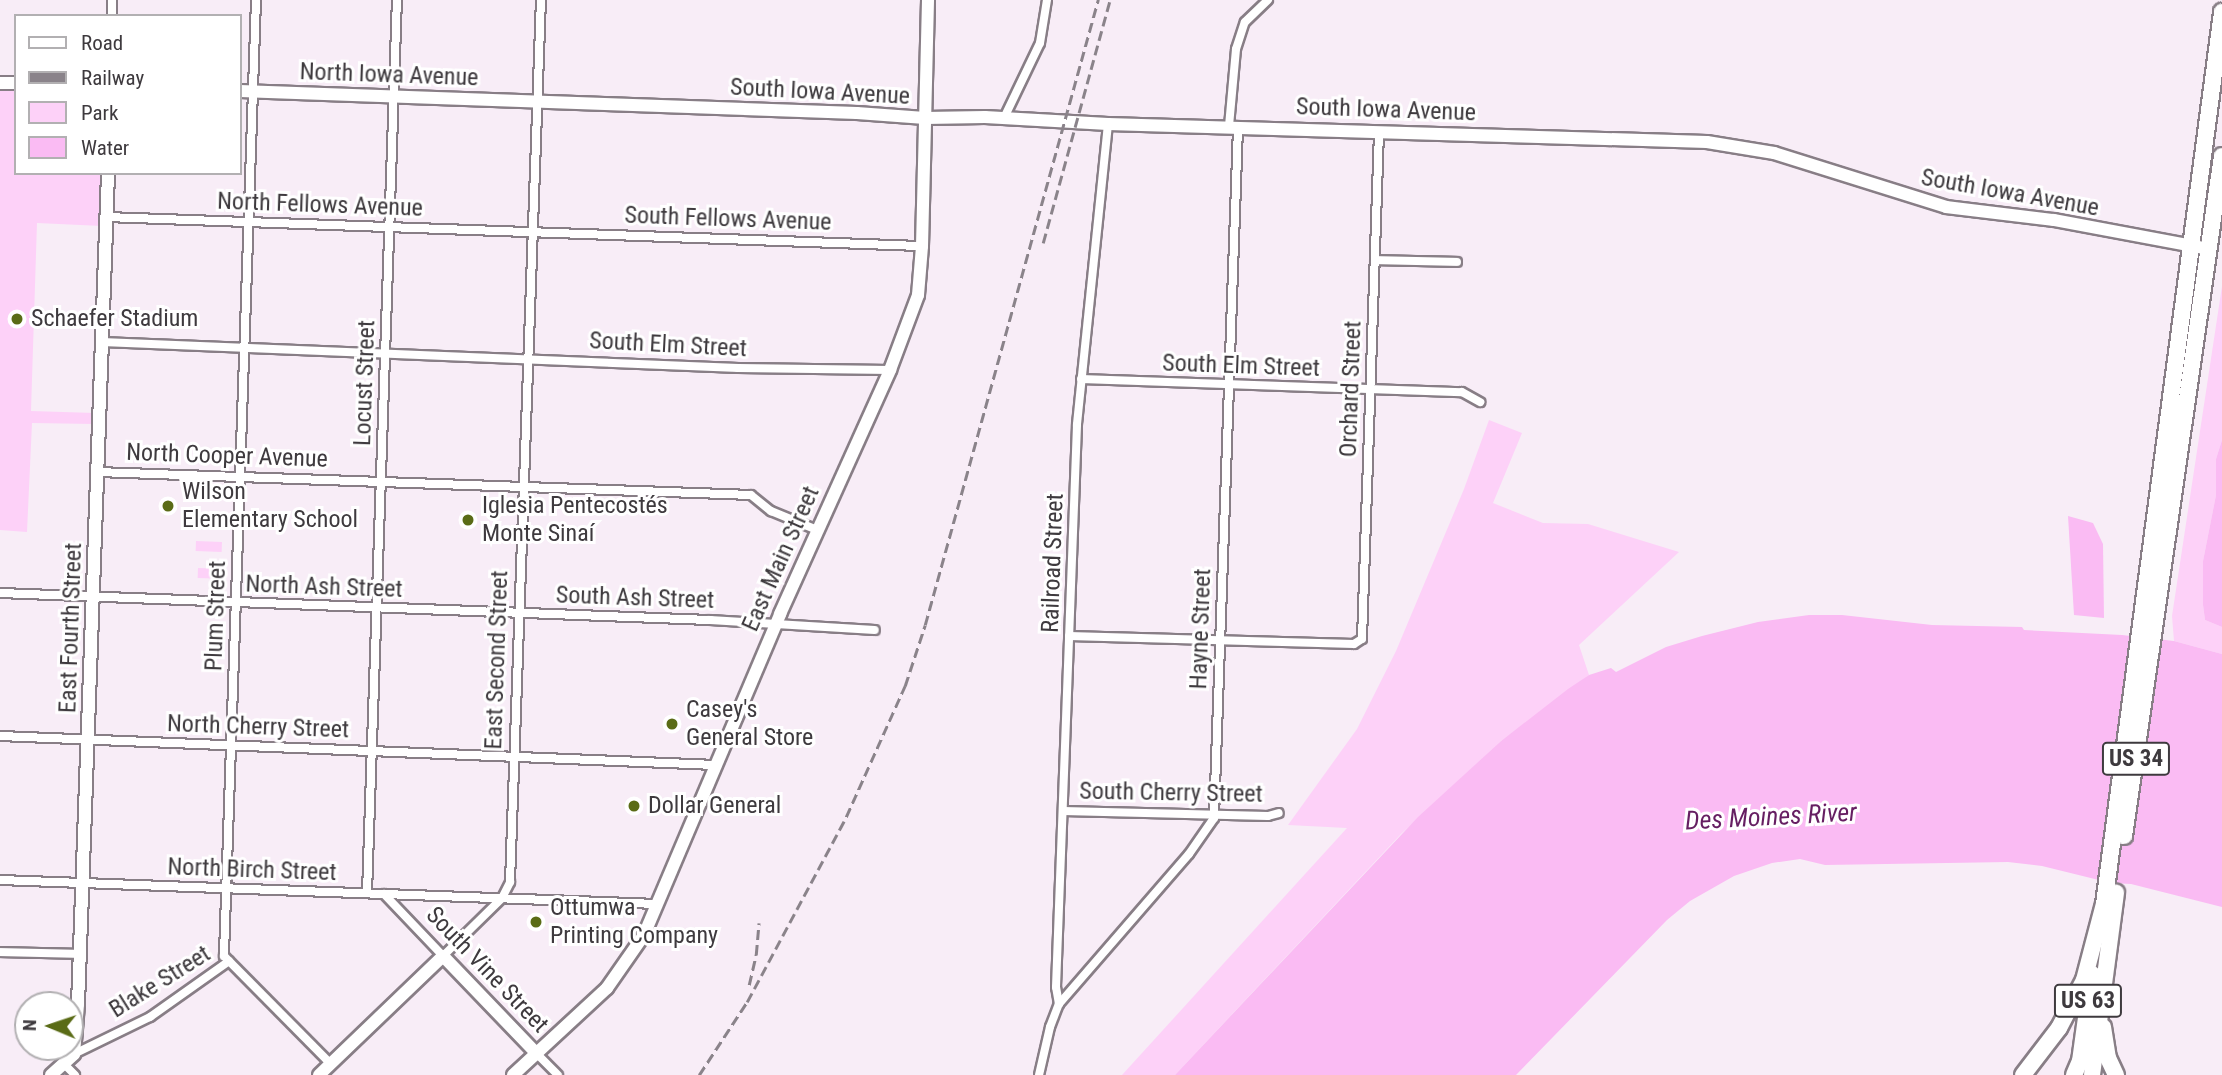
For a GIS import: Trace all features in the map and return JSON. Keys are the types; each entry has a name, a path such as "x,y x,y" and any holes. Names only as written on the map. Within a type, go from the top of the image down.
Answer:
{"highway":[{"name":"US 34","path":"2208,247 2222,12"},
{"name":"US 34","path":"2092,1075 2103,989 2109,905 2151,612 2222,156"},
{"name":"US 34","path":"2023,1075 2059,1028 2073,1002 2084,980 2099,926 2109,905"},
{"name":"US 63","path":"2074,1075 2080,1061 2099,926"},
{"name":"US 63","path":"2103,989 2103,1039 2116,1075"}],"main road":[{"name":"East Main Street","path":"513,1075 607,988 624,968 645,935 775,626 890,370 918,295 922,246 928,0"},
{"name":"North Iowa Avenue","path":"246,91 537,102"},
{"name":"South Iowa Avenue","path":"537,102 857,113 925,118 1004,118 1108,124 1707,142 1774,153 1946,207 2054,220 2208,247"},
{"name":"East Fourth Street","path":"78,991 108,175"},
{"name":"South Vine Street","path":"443,956 537,1053"},
{"path":"319,1075 443,956"},
{"path":"51,1075 65,1061"}],"street":[{"name":"Plum Street","path":"229,961 224,957 249,222 246,91 256,0"},
{"name":"Locust Street","path":"367,893 397,0"},
{"name":"East Second Street","path":"502,898 510,882 541,0"},
{"path":"1004,118 1040,44 1047,0"},
{"name":"Hayne Street","path":"1214,815 1236,49 1245,22 1268,0"},
{"name":"Railroad Street","path":"1059,1004 1056,988 1081,379 1108,124"},
{"name":"Orchard Street","path":"1220,640 1354,644 1362,639 1380,131"},
{"name":"North Fellows Avenue","path":"106,217 532,231"},
{"name":"South Fellows Avenue","path":"532,231 922,246"},
{"path":"1375,260 1457,262"},
{"name":"South Elm Street","path":"102,342 890,370"},
{"name":"South Elm Street","path":"1081,379 1462,392 1480,402"},
{"name":"North Cooper Avenue","path":"97,472 751,495 771,511 817,530"},
{"name":"North Ash Street","path":"0,593 520,614"},
{"name":"South Ash Street","path":"520,614 710,620 876,630"},
{"path":"1069,636 1220,640"},
{"name":"North Cherry Street","path":"0,736 514,756"},
{"path":"514,756 717,765"},
{"name":"South Cherry Street","path":"1063,811 1268,816 1279,813"},
{"path":"1039,1075 1050,1027 1059,1004 1189,854 1214,815"},
{"name":"North Birch Street","path":"0,880 658,904"},
{"name":"South Vine Street","path":"384,894 443,956"},
{"path":"443,956 502,898"},
{"path":"0,952 80,954"},
{"path":"229,961 331,1064"},
{"name":"Blake Street","path":"84,1049 150,1017 229,961"},
{"name":"South Vine Street","path":"537,1053 558,1075"},
{"path":"63,1063 75,1075"}],"green space":[{"name":"Schaefer Stadium","path":"0,89 14,90 14,175 104,175 102,226 37,223 31,411 95,413 94,424 32,423 27,532 0,530"},
{"path":"2222,286 2222,440 2216,459 2216,495 2203,561 2203,605 2205,620 2222,627 2222,654 2174,641 2172,616"},
{"path":"1489,420 1522,433 1493,503 1543,523 1588,524 1679,552 1579,645 1589,675 1501,741 1401,834 1175,1075 1122,1075 1347,828 1288,825 1357,729 1396,651 1464,489"},
{"path":"196,541 222,542 222,552 196,551"},
{"path":"198,568 221,569 221,579 198,578"}],"water":[{"path":"2222,440 2222,627 2205,620 2203,561 2216,495 2216,459"},
{"path":"2068,516 2093,523 2103,544 2104,618 2074,615"},
{"name":"Des Moines River","path":"1809,615 1842,615 1932,625 2022,627 2024,630 2122,635 2174,641 2222,654 2222,907 2131,884 2111,883 2042,866 2008,862 1825,865 1800,859 1772,863 1734,876 1690,901 1667,920 1516,1075 1175,1075 1418,817 1501,741 1568,689 1589,675 1611,668 1616,672 1666,647 1758,622"}],"railway":[{"path":"699,1075 747,1002 846,817 905,686 925,625 1098,0"},
{"path":"1043,243 1110,0"},
{"path":"749,985 756,955 759,923"}],"place":[{"name":"Schaefer Stadium","path":"17,319"},
{"name":"Wilson Elementary School","path":"168,506"},
{"name":"Iglesia Pentecostés Monte Sinaí","path":"468,520"},
{"name":"Casey's General Store","path":"672,724"},
{"name":"Dollar General","path":"634,806"},
{"name":"Ottumwa Printing Company","path":"536,922"}]}
